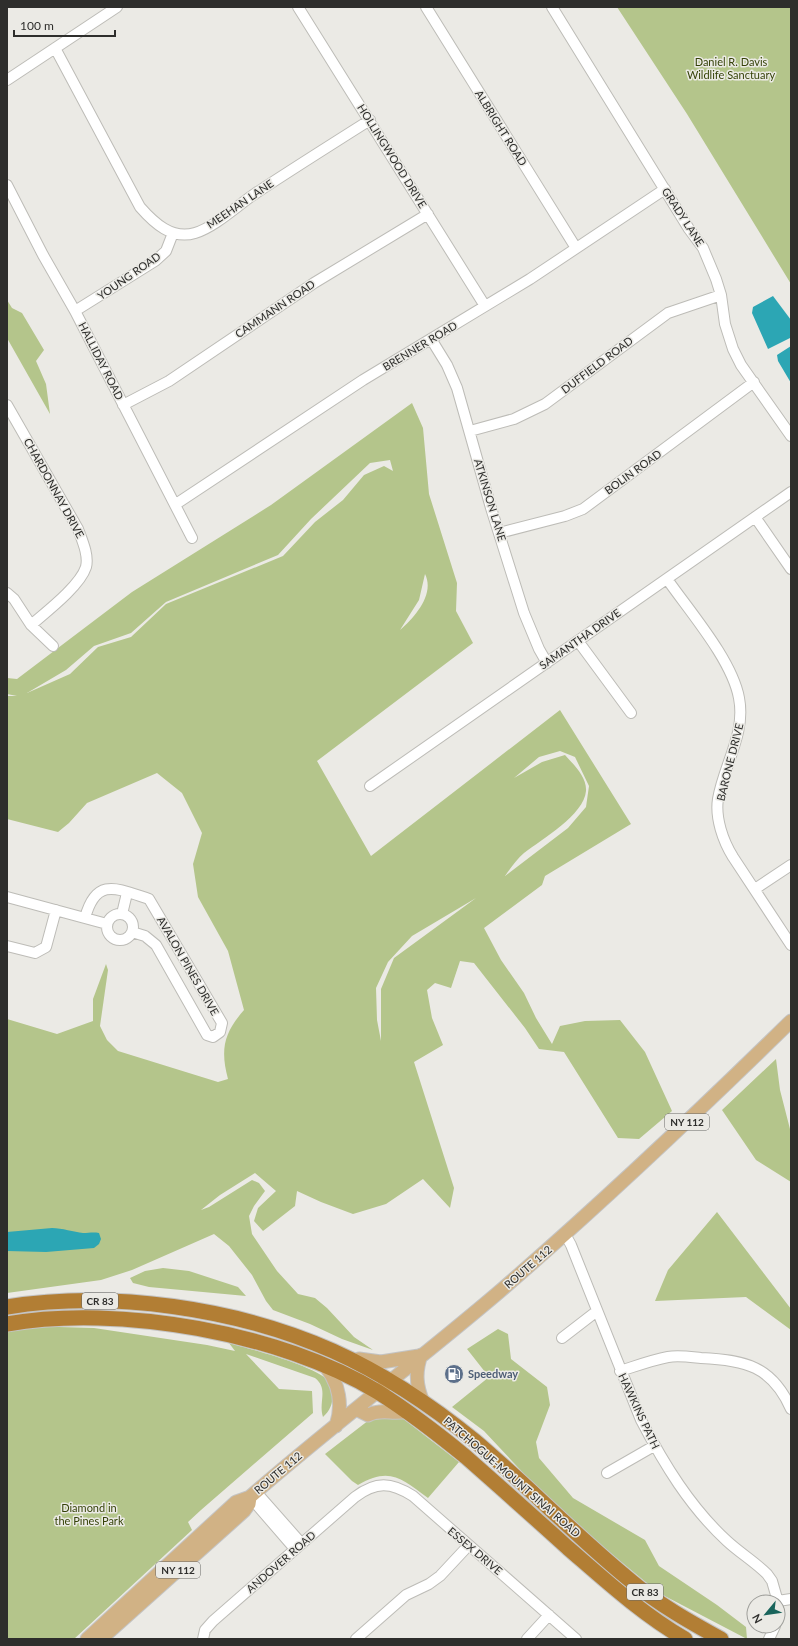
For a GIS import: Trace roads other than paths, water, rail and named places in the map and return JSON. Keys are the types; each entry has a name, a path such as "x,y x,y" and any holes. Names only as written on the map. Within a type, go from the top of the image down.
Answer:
{"highway":[{"name":"PATCHOGUE-MOUNT SINAI ROAD","path":"7,1307 66,1302 139,1302 192,1310 277,1330 305,1340 354,1362 423,1402 475,1442 632,1582 676,1614 721,1639"},
{"path":"117,1302 117,1319"},
{"name":"PATCHOGUE-MOUNT SINAI ROAD","path":"7,1324 65,1318 153,1321 208,1330 249,1340 326,1367 377,1392 406,1412 464,1456 619,1592 685,1639"}],"main road":[{"name":"ROUTE 112","path":"87,1639 236,1502 253,1495 389,1381 495,1295 565,1234 706,1105 791,1021"},
{"path":"354,1362 359,1359 381,1362 421,1355 417,1367 416,1379 423,1402"},
{"path":"326,1367 334,1380 339,1395 339,1410 336,1426"},
{"path":"356,1409 368,1415 383,1411 398,1414 406,1412"},
{"name":"ROUTE 112","path":"101,1639 244,1511 253,1495"}],"street":[{"path":"7,80 55,48 80,29 117,7"},
{"name":"HOLLINGWOOD DRIVE","path":"298,7 485,306"},
{"name":"ALBRIGHT ROAD","path":"426,7 576,248"},
{"name":"GRADY LANE","path":"552,7 703,248 721,296 726,324 734,349 754,382 791,436"},
{"name":"MEEHAN LANE","path":"55,48 140,207 154,222 173,233 194,234 207,228 256,193 370,120"},
{"name":"HALLIDAY ROAD","path":"7,185 43,255 75,311 176,504 192,538"},
{"name":"BRENNER ROAD","path":"176,504 363,380 530,279 665,189"},
{"name":"CAMMANN ROAD","path":"123,405 169,381 314,283 428,214"},
{"name":"YOUNG ROAD","path":"75,311 155,261 166,251 173,233"},
{"name":"DUFFIELD ROAD","path":"470,431 526,415 545,404 668,313 721,296"},
{"name":"ATKINSON LANE","path":"431,339 457,388 530,630 547,662"},
{"name":"BOLIN ROAD","path":"500,533 565,516 582,509 754,382"},
{"name":"CHARDONNAY DRIVE","path":"7,405 78,529 85,546 86,567 70,590 31,625"},
{"name":"SAMANTHA DRIVE","path":"370,786 791,492"},
{"path":"755,517 791,569"},
{"name":"BARONE DRIVE","path":"667,579 724,659 733,679 739,698 741,717 738,737 718,800 720,824 726,845 791,946"},
{"path":"7,593 31,625 53,646"},
{"path":"578,641 631,713"},
{"path":"755,889 791,865"},
{"name":"AVALON PINES DRIVE","path":"85,918 88,906 95,893 108,888 149,899 222,1023 220,1032 213,1037 207,1035 156,945 145,936 132,932"},
{"path":"122,914 127,893"},
{"path":"7,897 107,924"},
{"path":"7,946 35,953 46,947 56,910"},
{"path":"122,914 128,916 132,922 132,932 126,939 115,940 107,932 107,924 110,918 115,915 122,914"},
{"path":"191,1007 207,998"},
{"name":"HAWKINS PATH","path":"565,1234 620,1371 654,1446 701,1515 728,1542 767,1574 772,1581 776,1594"},
{"path":"562,1338 597,1311"},
{"path":"620,1371 670,1356 738,1361 754,1366 765,1373 776,1383 791,1409"},
{"path":"606,1473 654,1446"},
{"name":"ESSEX DRIVE","path":"365,1489 386,1484 404,1490 576,1639"},
{"name":"ANDOVER ROAD","path":"203,1639 205,1630 212,1622 365,1489"},
{"path":"253,1495 298,1546"},
{"path":"356,1639 406,1595 429,1584 440,1576 468,1546"},
{"path":"528,1639 549,1615"}],"water":[{"path":"773,296 791,320 791,340 790,338 768,349 752,313 753,307"},
{"path":"791,346 791,383 778,361 777,355"},
{"path":"52,1228 83,1233 99,1233 101,1239 99,1244 94,1248 46,1252 7,1251 7,1232"}],"place":[{"name":"Speedway","path":"454,1374"}],"park label":[{"name":"Daniel R. Davis Wildlife Sanctuary","path":"731,68"},
{"name":"Diamond in the Pines Park","path":"89,1514"}]}
